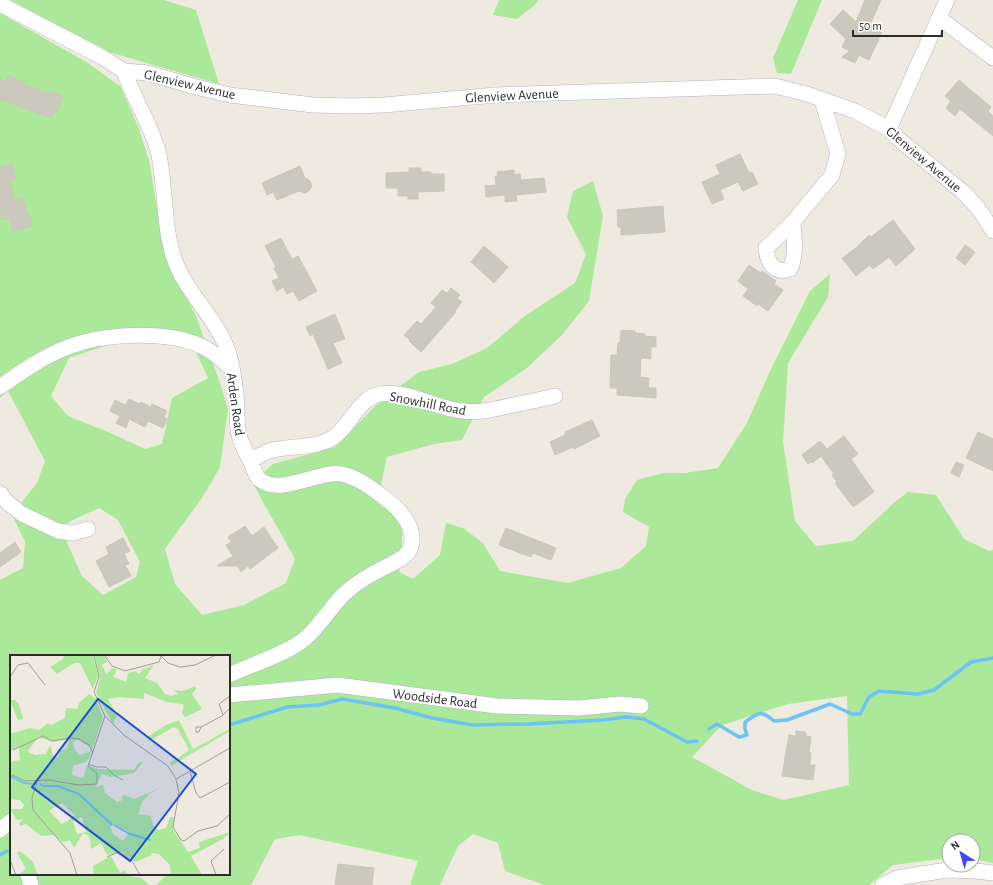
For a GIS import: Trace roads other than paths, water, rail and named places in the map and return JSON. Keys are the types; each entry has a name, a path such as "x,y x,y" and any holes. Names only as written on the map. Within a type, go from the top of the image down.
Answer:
{"street":[{"path":"889,129 947,0"},
{"name":"Glenview Avenue","path":"0,4 102,57 124,72 148,73 230,95 313,105 384,105 495,95 761,86 785,88 855,111 889,129 896,137 962,191 978,208 993,231"},
{"path":"939,18 993,58"},
{"name":"Arden Road","path":"124,72 153,133 158,154 173,256 186,285 222,339 228,352 235,381 239,435 258,477 268,483 281,485 300,482 327,474 341,474 354,478 372,489 397,509 409,525 412,540 411,549 406,555 400,560 373,573 356,584 296,646 230,675"},
{"path":"793,222 832,175 838,154 822,100"},
{"path":"0,387 12,378 68,347 111,337 137,335 169,338 194,343 209,350 232,369"},
{"name":"Snowhill Road","path":"250,461 268,452 327,440 342,430 365,401 370,397 379,394 406,396 448,409 480,412 555,396"},
{"path":"0,493 7,502 22,514 58,531 73,533 88,529"},
{"name":"Woodside Road","path":"230,695 337,685 497,706 579,708 620,704 641,706"},
{"path":"883,885 897,878 947,870 993,873"},
{"path":"28,875 31,885"}],"waterway":[{"path":"709,729 717,724 739,737 747,735 745,722 757,715 766,715 774,721 787,720 830,704 852,714 860,714 869,697 879,691 918,694 934,690 971,662 993,658"},
{"path":"230,725 287,707 319,705 342,699 395,708 432,718 473,725 528,724 603,720 626,717 644,719 687,742 697,741"},
{"path":"0,855 7,851"}]}
